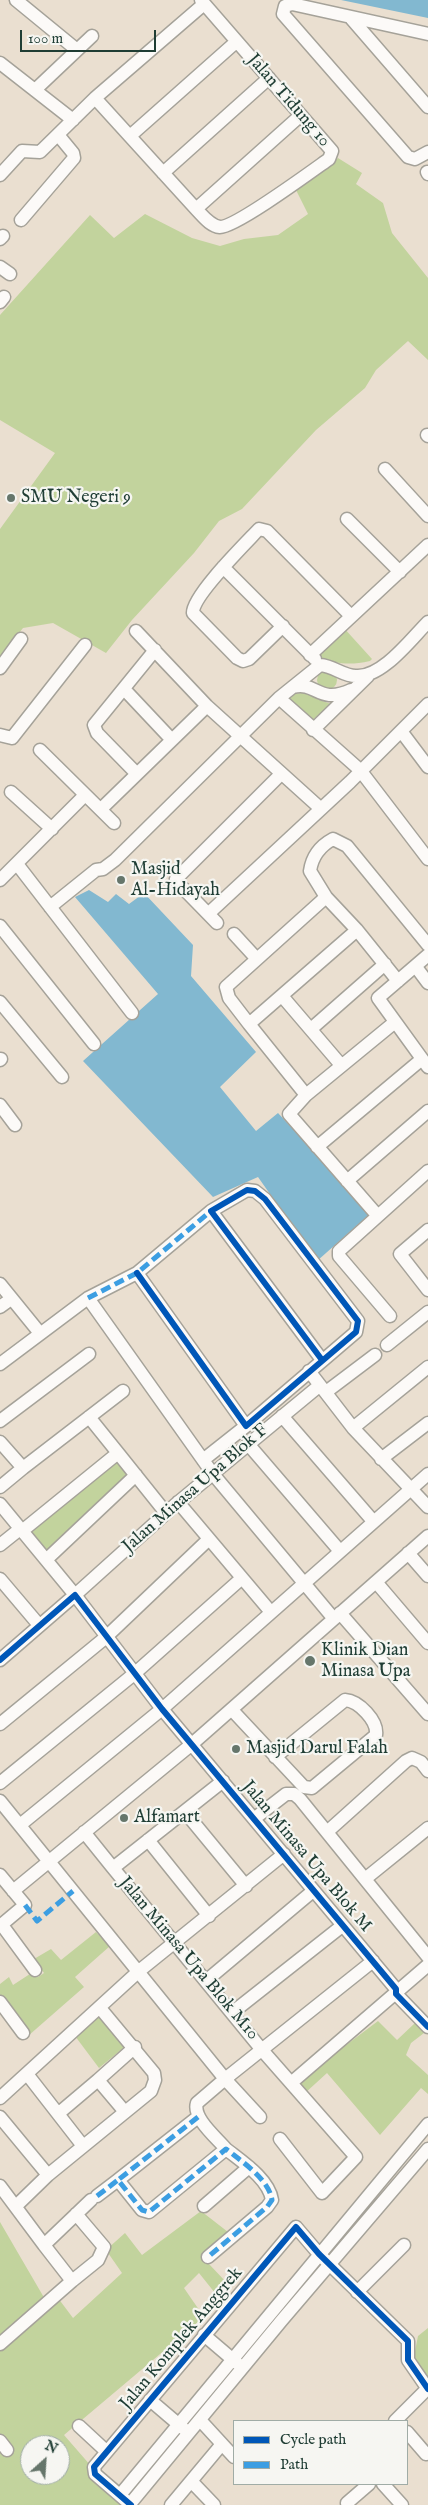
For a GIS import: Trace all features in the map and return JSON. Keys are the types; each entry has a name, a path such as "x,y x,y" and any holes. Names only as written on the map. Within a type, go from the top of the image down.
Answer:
{"street":[{"path":"16,0 77,50"},
{"path":"0,175 22,151 40,152 59,136 95,98 202,2"},
{"name":"Jalan Tidung 10","path":"95,98 196,209 211,224 219,227 228,225 276,196 329,159 332,151 202,2"},
{"path":"427,35 292,4 285,6 283,9 283,14 408,157 415,160 428,152"},
{"path":"350,17 428,107"},
{"path":"36,89 92,36"},
{"path":"130,136 236,42"},
{"path":"1,66 36,89 73,120"},
{"path":"163,173 269,78"},
{"path":"196,209 301,115"},
{"path":"20,220 74,158 59,136"},
{"path":"385,469 428,516"},
{"path":"348,519 400,572"},
{"path":"283,626 249,659 243,661 237,658 192,613 195,602 223,567 259,529 264,528 351,616"},
{"path":"310,655 428,545"},
{"path":"223,567 320,665 336,667 348,675 368,676"},
{"path":"313,730 368,676 384,666 428,622"},
{"path":"136,631 207,706 320,808"},
{"path":"0,668 21,638"},
{"path":"0,735 12,738 85,645"},
{"path":"137,774 93,728 96,720 155,650"},
{"path":"50,907 96,870 103,869 115,860 279,698 320,665"},
{"path":"293,687 302,685 323,695 330,696 356,688"},
{"path":"124,689 172,740"},
{"path":"279,698 360,770 428,859"},
{"path":"281,774 176,879 212,918 320,808 428,704"},
{"path":"101,809 207,706"},
{"path":"401,731 428,767"},
{"path":"40,750 114,823"},
{"path":"11,792 52,829"},
{"path":"0,880 85,795"},
{"path":"398,981 357,930 326,897 310,871 312,860 321,847 333,839 347,846 428,945"},
{"path":"17,864 132,1013"},
{"path":"306,1095 228,998 226,987 326,897"},
{"path":"0,926 94,1044"},
{"path":"249,1024 357,930"},
{"path":"234,934 256,958"},
{"path":"378,998 428,955"},
{"path":"311,1028 385,964"},
{"path":"416,967 428,983"},
{"path":"317,1147 425,1063 365,983"},
{"path":"282,996 342,1065"},
{"path":"0,1002 62,1077"},
{"path":"377,1215 289,1114 306,1095 395,1022"},
{"path":"0,1105 15,1125"},
{"path":"347,1181 428,1111"},
{"path":"390,1316 339,1254 342,1247 428,1171"},
{"path":"0,1364 40,1332 88,1298 137,1273 211,1211 246,1190 250,1189 260,1193 358,1321 356,1332 246,1426 203,1460"},
{"path":"211,1211 322,1360"},
{"path":"428,1230 400,1254 428,1290"},
{"path":"137,1273 246,1426"},
{"path":"0,1284 40,1332"},
{"path":"88,1298 213,1474 302,1582 337,1616 428,1714"},
{"path":"0,1307 11,1299"},
{"path":"387,1345 428,1312"},
{"path":"0,1421 89,1354"},
{"name":"Jalan Minasa Upa Blok F","path":"1,1658 75,1595 178,1502 282,1416 375,1354"},
{"path":"353,1428 428,1366"},
{"path":"309,1371 353,1428 428,1508"},
{"path":"0,1486 123,1391"},
{"path":"282,1416 372,1521"},
{"path":"88,1417 166,1513"},
{"path":"381,1459 428,1422"},
{"path":"0,1442 23,1468"},
{"path":"248,1444 339,1550"},
{"path":"0,1545 118,1454"},
{"path":"20,1825 162,1708 302,1582 428,1474"},
{"path":"46,1559 136,1475"},
{"path":"178,1502 270,1611"},
{"path":"0,1504 75,1595 105,1638 192,1744"},
{"path":"13,1891 232,1710 428,1536"},
{"path":"0,1724 105,1638 209,1539"},
{"path":"408,1553 428,1576"},
{"path":"0,1782 134,1674 242,1578"},
{"path":"0,1579 39,1625"},
{"path":"376,1582 428,1643"},
{"path":"232,1710 275,1757 304,1787 312,1788 376,1735 377,1728 375,1722 353,1701 345,1700 275,1757"},
{"name":"Jalan Minasa Upa Blok M","path":"192,1744 398,1991"},
{"path":"327,1832 406,1761 412,1758 416,1759 428,1771"},
{"path":"113,1868 223,1781"},
{"path":"255,1818 286,1794 294,1794 428,1957"},
{"path":"0,1801 48,1862 260,2116"},
{"path":"185,1812 246,1886"},
{"path":"365,1879 428,1828"},
{"name":"Jalan Minasa Upa Blok M10","path":"84,1832 173,1944 207,1980 262,2050 356,2157 322,2193 280,2140"},
{"path":"148,1840 209,1916"},
{"path":"0,2098 139,1971 284,1854"},
{"path":"0,1875 25,1905 1,1926 35,1970"},
{"path":"207,1980 313,1891"},
{"path":"233,2012 342,1926"},
{"path":"208,2257 271,2203 271,2197 267,2188 249,2168 226,2148 198,2117 195,2109 197,2103 372,1961"},
{"path":"291,2083 428,1965"},
{"path":"398,1991 428,2015"},
{"path":"398,1991 428,2027"},
{"path":"0,2002 23,2033"},
{"path":"16,2206 48,2175 150,2091 155,2080 154,2073 135,2047 100,2008"},
{"path":"59,2113 135,2047"},
{"path":"27,2074 84,2146"},
{"path":"98,2080 124,2112"},
{"path":"0,2117 48,2175"},
{"path":"44,2245 94,2198 198,2117"},
{"path":"127,2502 178,2424 428,2124"},
{"path":"118,2180 142,2210 149,2212 226,2148"},
{"path":"127,2502 189,2433 428,2149"},
{"path":"204,2206 249,2168"},
{"path":"0,2186 72,2281"},
{"path":"0,2344 98,2260 104,2247 76,2214"},
{"name":"Jalan Komplek Anggrek","path":"127,2502 93,2470 106,2451 296,2227 319,2254 408,2341 408,2360 428,2388"},
{"path":"357,2292 404,2245"},
{"name":"Jalan Komplek Anggrek","path":"204,2335 243,2368"},
{"path":"397,2420 428,2388"},
{"name":"Jalan Komplek Anggrek","path":"150,2400 189,2433"},
{"path":"200,2420 233,2456"},
{"path":"79,2426 106,2451"},
{"path":"408,2433 426,2454"},
{"path":"171,2505 222,2444"},
{"path":"192,2482 214,2505"},
{"path":"347,2503 368,2485"},
{"path":"384,2485 402,2505"}],"green space":[{"path":"338,158 362,173 356,184 383,203 392,233 428,278 428,360 408,341 376,370 365,388 316,430 242,509 219,521 194,553 132,620 106,653 53,623 23,628 0,657 0,529 55,453 0,420 0,315 90,215 114,238 145,214 192,238 220,246 244,239 278,235 308,214 296,190"},
{"path":"343,627 372,659 370,661 343,663 316,658"},
{"path":"327,670 334,673 337,680 334,687 327,690 320,687 317,680 320,673"},
{"path":"307,692 317,699 331,704 309,723 287,701 295,694"},
{"path":"110,1455 129,1477 47,1556 22,1526"},
{"path":"96,1932 110,1946 75,1977 84,1987 28,2036 0,1996 0,1984 9,1977 13,1985 33,1972 38,1977 44,1973 34,1959 51,1949 61,1960"},
{"path":"100,2014 127,2045 99,2068 75,2036"},
{"path":"378,2021 397,2040 415,2023 424,2033 411,2043 406,2055 428,2075 428,2094 421,2088 380,2135 327,2073 304,2094 297,2082"},
{"path":"201,2211 237,2239 209,2264 226,2282 215,2293 199,2273 184,2288 204,2317 64,2435 20,2435 20,2485 70,2485 70,2442 125,2505 0,2505 0,2222 46,2301 55,2294 73,2318 122,2273 106,2250 125,2233 142,2255"},
{"path":"428,2328 428,2379 413,2361 418,2336"}],"water":[{"path":"341,0 428,0 428,18"},
{"path":"89,890 108,902 116,894 129,904 144,893 193,945 191,976 256,1052 220,1087 256,1131 278,1113 371,1213 317,1261 258,1177 213,1197 83,1061 158,994 75,897"}],"marked path":[{"path":"88,1298 137,1273 211,1211"},
{"path":"25,1905 37,1921 73,1891"},
{"path":"198,2117 118,2180 142,2210 149,2212 226,2149 246,2165 266,2185 272,2200 267,2207 208,2257"},
{"path":"97,2196 118,2180"}],"cycle path":[{"path":"137,1273 246,1426 356,1332 358,1321 265,1199 255,1191 247,1190 211,1211 322,1360"},
{"path":"0,1660 75,1595 162,1709 396,1989 396,1994 428,2027"},
{"path":"131,2505 95,2474 94,2467 296,2227 319,2254 408,2341 408,2360 428,2389"}],"place":[{"name":"SMU Negeri 9","path":"11,498"},
{"name":"Masjid Al-Hidayah","path":"121,880"},
{"name":"Klinik Dian Minasa Upa","path":"310,1661"},
{"name":"Masjid Darul Falah","path":"236,1749"},
{"name":"Alfamart","path":"124,1818"}]}
